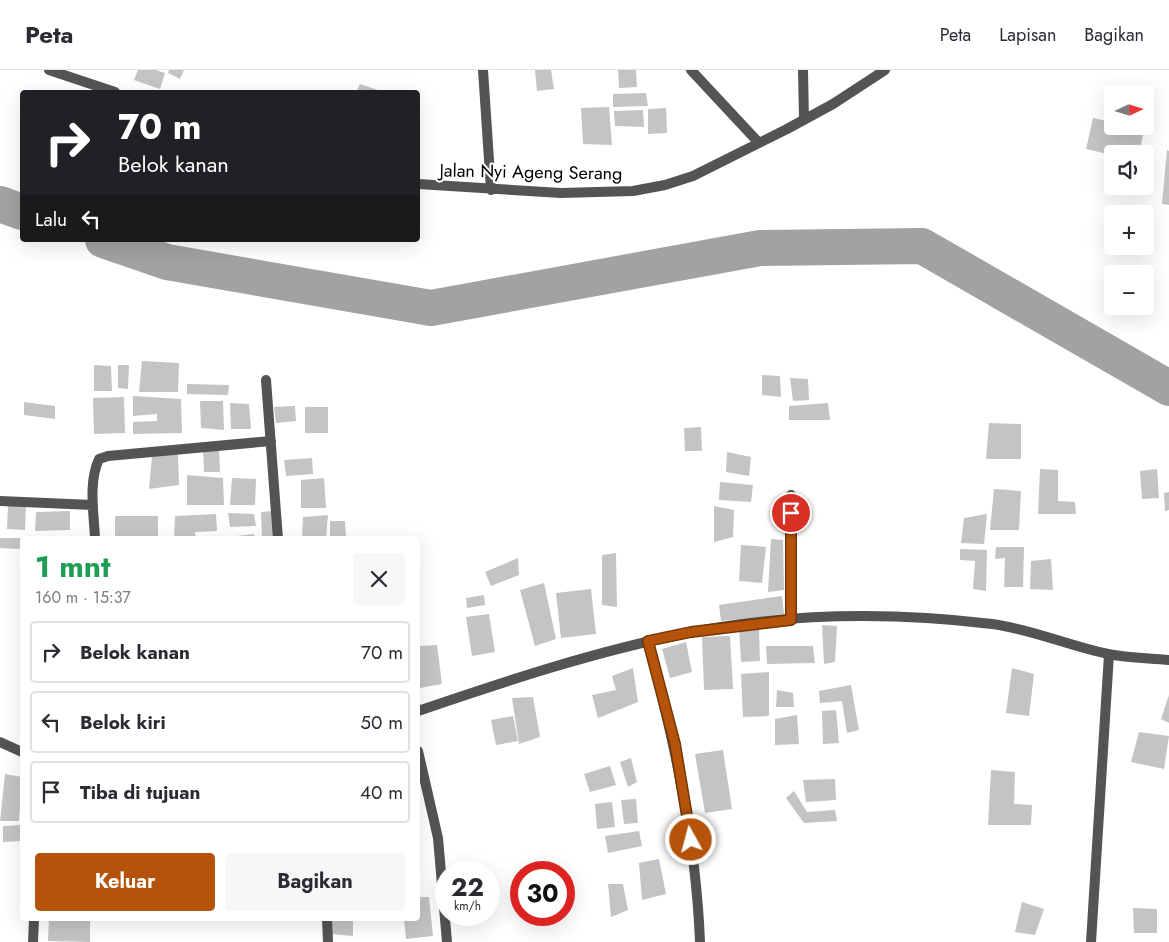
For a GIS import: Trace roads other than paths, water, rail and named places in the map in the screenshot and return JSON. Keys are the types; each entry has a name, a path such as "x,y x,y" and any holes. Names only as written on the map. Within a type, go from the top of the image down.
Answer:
{"street":[{"path":"483,70 491,190"},
{"path":"691,70 759,143"},
{"path":"803,70 804,120"},
{"name":"Jalan Nyi Ageng Serang","path":"420,184 560,193 633,191 665,186 693,176 804,120 885,70"},
{"path":"52,71 109,90"},
{"path":"266,380 278,536"},
{"path":"95,536 93,505 95,468 99,459 108,456 270,441"},
{"path":"791,495 791,620"},
{"path":"0,501 93,505"},
{"path":"420,710 523,675 648,641 691,632 837,616 893,617 994,624 1109,654 1169,660"},
{"path":"648,641 675,744 689,822 700,942"},
{"path":"1091,942 1109,654"},
{"path":"0,742 20,751"},
{"path":"420,760 438,838 447,942"},
{"path":"33,942 34,921"},
{"path":"326,921 328,942"}],"waterway":[{"path":"0,204 20,211"},
{"path":"109,242 167,262 431,308 760,248 922,246 1169,388"}]}
